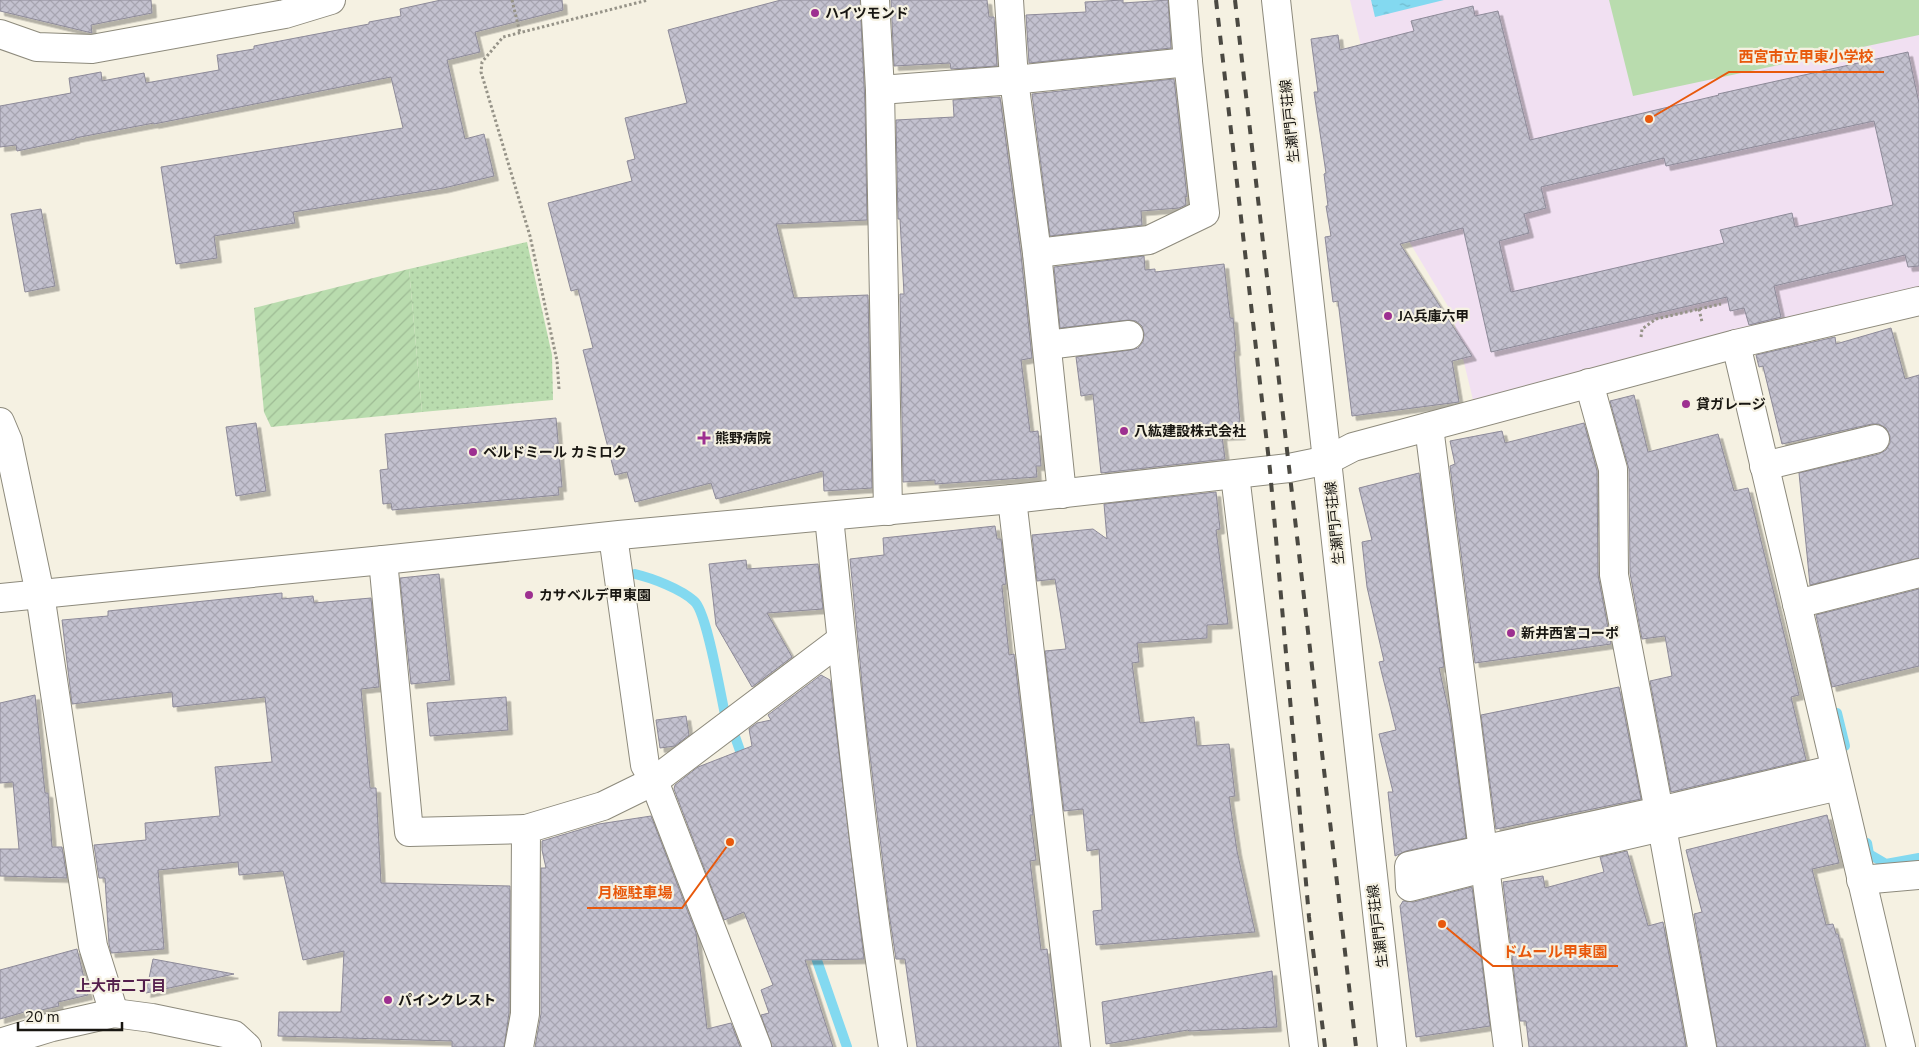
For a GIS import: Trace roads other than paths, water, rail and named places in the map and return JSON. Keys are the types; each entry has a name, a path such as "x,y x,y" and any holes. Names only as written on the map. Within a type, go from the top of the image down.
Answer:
{"street":[{"path":"0,34 37,47 92,49 285,14 331,0"},
{"path":"875,0 880,90 888,511"},
{"path":"1008,0 1014,80 1037,253 1062,494"},
{"path":"1037,253 1149,240 1205,213 1183,0"},
{"name":"生瀬門戸荘線","path":"1276,0 1392,1047"},
{"path":"880,90 1014,80 1188,62"},
{"path":"0,598 613,536 1062,494 1289,468 1328,460 1353,447 1736,344 1919,301"},
{"path":"1047,345 1129,335"},
{"path":"1736,344 1901,1047"},
{"path":"1589,383 1613,469 1614,575 1702,1047"},
{"path":"0,422 8,441 40,594 93,946 114,1013"},
{"path":"1429,427 1508,1047"},
{"path":"1764,466 1875,439"},
{"path":"1235,475 1298,1047"},
{"path":"1012,499 1076,1047"},
{"path":"829,517 841,640 880,960 894,1047"},
{"path":"613,536 645,765 654,781 757,1047"},
{"path":"383,560 409,832 526,829 603,806 654,781 841,640"},
{"path":"1797,604 1919,573"},
{"path":"1483,860 1837,778"},
{"path":"520,1047 525,1014 526,829"},
{"path":"1861,880 1919,875"},
{"path":"0,1043 53,1037 114,1013 152,1018 234,1036 247,1047"}],"water":[{"path":"1371,0 1444,0 1375,17"}],"waterway":[{"path":"635,574 658,581 682,592 694,601 699,608 709,637 726,719"},
{"path":"1837,713 1845,746"},
{"path":"732,728 744,762"},
{"path":"1867,843 1869,854 1886,864 1919,858"},
{"path":"813,949 847,1047"}],"railway":[{"path":"1216,0 1270,470 1309,917 1325,1047"},
{"path":"1235,0 1356,1047"}],"place":[{"name":"ハイツモンド","path":"815,13"},
{"name":"西宮市立甲東小学校","path":"1649,119"},
{"name":"JA兵庫六甲","path":"1388,316"},
{"name":"貸ガレージ","path":"1686,404"},
{"name":"八紘建設株式会社","path":"1124,431"},
{"name":"熊野病院","path":"704,438"},
{"name":"ベルドミール カミロク","path":"473,452"},
{"name":"カサベルデ甲東園","path":"529,595"},
{"name":"新井西宮コーポ","path":"1511,633"},
{"name":"月極駐車場","path":"730,842"},
{"name":"ドムール甲東園","path":"1442,924"},
{"name":"パインクレスト","path":"388,1000"}],"district":[{"name":"上大市二丁目","path":"121,986"}]}
